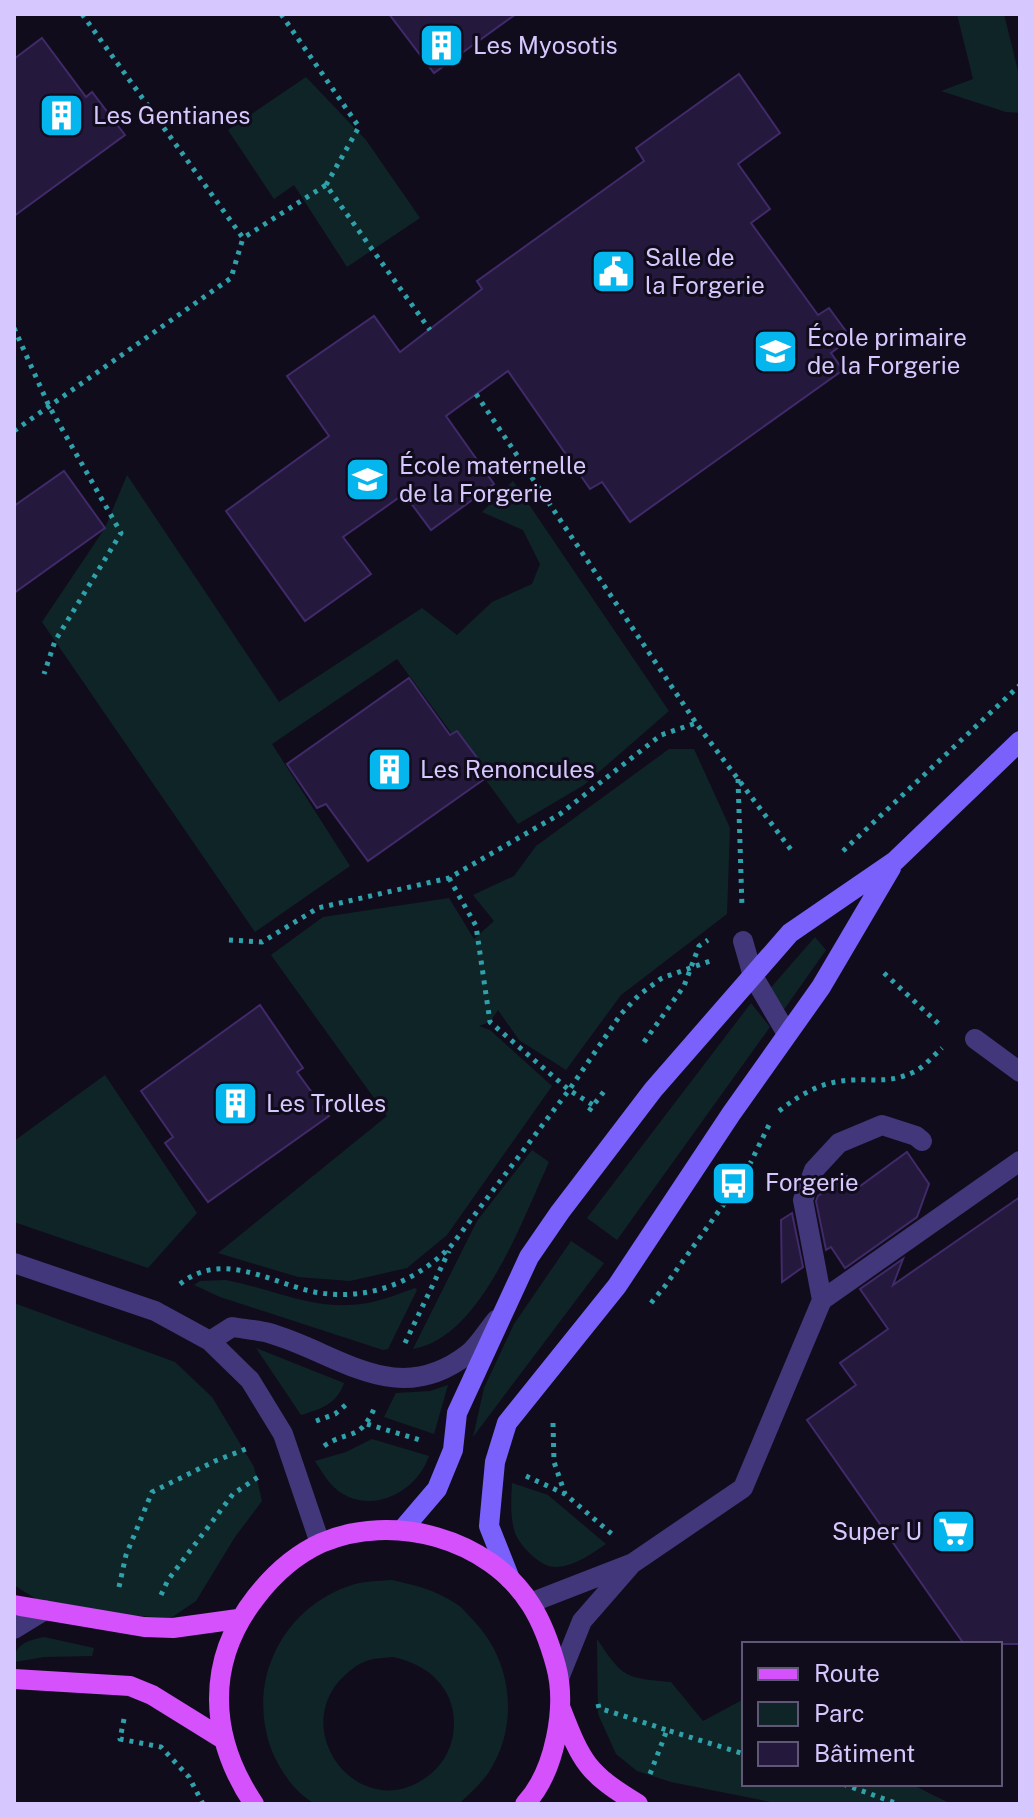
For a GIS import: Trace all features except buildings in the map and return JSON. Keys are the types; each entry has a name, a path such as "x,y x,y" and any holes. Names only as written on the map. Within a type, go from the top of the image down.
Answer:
{"main road":[{"path":"402,1530 437,1489 453,1450 457,1413 529,1257 653,1090 790,933 895,861 1020,741"},
{"path":"510,1579 489,1526 495,1462 507,1423 617,1286 821,987 895,861"},
{"path":"254,1804 237,1779 223,1739 218,1698 223,1657 238,1619 274,1574 320,1543 361,1531 402,1530 442,1538 478,1554 510,1579 530,1603 549,1638 559,1678 561,1709 551,1756 525,1804"},
{"path":"14,1605 111,1624 144,1627 173,1628 238,1619"},
{"path":"14,1679 130,1686 152,1695 223,1739"},
{"path":"561,1709 578,1753 594,1775 638,1804"}],"street":[{"path":"743,941 753,976 787,1034"},
{"path":"975,1039 1020,1072"},
{"path":"822,1300 803,1200 814,1170 839,1143 882,1125 916,1136 922,1141"},
{"path":"530,1603 633,1563 743,1488 822,1300 1020,1161"},
{"path":"14,1263 155,1311 210,1341 250,1380 283,1434 320,1543"},
{"path":"210,1341 232,1327 269,1333 362,1371 386,1378 415,1376 441,1370 470,1353 506,1308"},
{"path":"559,1678 582,1621 633,1563"},
{"path":"14,1629 45,1610"}],"path":[{"path":"82,14 243,238"},
{"path":"14,431 231,278 243,238 326,185 359,127 281,14"},
{"path":"326,185 430,330"},
{"path":"14,328 49,406 121,533 55,641 44,674"},
{"path":"476,394 696,723 792,851"},
{"path":"841,853 1020,685"},
{"path":"229,940 262,942 318,908 449,878 560,814 661,735 696,723"},
{"path":"155,1311 179,1284 207,1269 227,1267 312,1292 349,1294 378,1291 432,1266 451,1246 569,1090 621,1014 639,995 662,978 719,958 743,941 738,779"},
{"path":"449,878 476,926 490,1022 569,1090 593,1105"},
{"path":"636,1051 684,986 699,946 710,939"},
{"path":"585,1117 610,1083"},
{"path":"644,1309 665,1286"},
{"path":"111,1624 126,1555 152,1492 215,1461 335,1414 346,1406 362,1371"},
{"path":"555,1410 552,1431 554,1462 565,1494"},
{"path":"367,1424 453,1450"},
{"path":"495,1462 565,1494 613,1535 633,1563"},
{"path":"144,1627 168,1580 233,1494 263,1474 293,1464"},
{"path":"130,1686 120,1739 161,1747 189,1777 203,1804"},
{"path":"594,1695 599,1708 742,1753"},
{"path":"650,1775 667,1730"},
{"path":"848,1786 898,1804"}],"green space":[{"path":"957,14 1004,14 1020,79 1020,113 1006,112 941,91 973,79"},
{"path":"306,77 366,140 420,218 347,267 294,185 274,199 228,130"},
{"path":"127,475 279,702 422,608 457,635 492,602 532,584 540,564 523,530 482,512 513,481 669,711 584,785 518,824 397,659 272,744 350,866 255,932 42,622 105,528"},
{"path":"669,749 694,749 730,828 727,914 621,995 566,1070 519,1040 498,1010 490,1022 479,1026 490,1030 552,1086 447,1235 407,1268 350,1281 298,1277 218,1253 387,1116 271,955 323,917 449,898 474,939 494,921 473,895 514,876 536,846"},
{"path":"815,937 826,950 783,1011 767,992"},
{"path":"751,1003 770,1027 617,1240 587,1218"},
{"path":"105,1075 197,1213 148,1268 14,1222 14,1141"},
{"path":"532,1150 549,1162 497,1272 459,1323 437,1340 413,1349 477,1221"},
{"path":"571,1241 604,1263 473,1437 484,1388 514,1324"},
{"path":"225,1280 332,1305 382,1300 415,1288 417,1290 388,1349 383,1350 220,1297 194,1285 200,1281"},
{"path":"14,1303 175,1362 212,1397 254,1467 262,1501 235,1537 196,1601 171,1618 107,1614 36,1599 14,1585"},
{"path":"256,1348 344,1383 341,1390 327,1405 301,1415"},
{"path":"448,1385 434,1434 384,1417 396,1393 430,1391"},
{"path":"372,1439 429,1456 408,1486 386,1498 361,1501 338,1490 315,1461 346,1452"},
{"path":"512,1483 548,1495 606,1544 570,1564 556,1567 544,1564 526,1550 515,1533"},
{"path":"392,1580 447,1598 458,1605 486,1636 503,1673 507,1693 508,1713 499,1753 479,1785 459,1804 315,1804 288,1779 270,1746 264,1720 268,1670 291,1626 309,1608 330,1594 355,1584","holes":["393,1657 408,1661 432,1675 449,1697 454,1724 452,1740 440,1764 419,1782 396,1790 374,1789 354,1780 338,1765 328,1746 323,1724 327,1702 339,1681 360,1664 372,1659"]},
{"path":"44,1637 94,1648 92,1656 44,1657 14,1662 20,1647 28,1641"},
{"path":"597,1639 626,1674 671,1682 703,1721 742,1700 742,1786 915,1786 951,1804 781,1804 671,1782 637,1771 616,1754 598,1714"}],"place":[{"name":"Les Myosotis","path":"442,46"},
{"name":"Les Gentianes","path":"62,116"},
{"name":"Salle de la Forgerie","path":"614,272"},
{"name":"École primaire de la Forgerie","path":"776,352"},
{"name":"École maternelle de la Forgerie","path":"368,480"},
{"name":"Les Renoncules","path":"389,770"},
{"name":"Les Trolles","path":"235,1104"},
{"name":"Forgerie","path":"734,1183"},
{"name":"Super U","path":"953,1532"}]}
